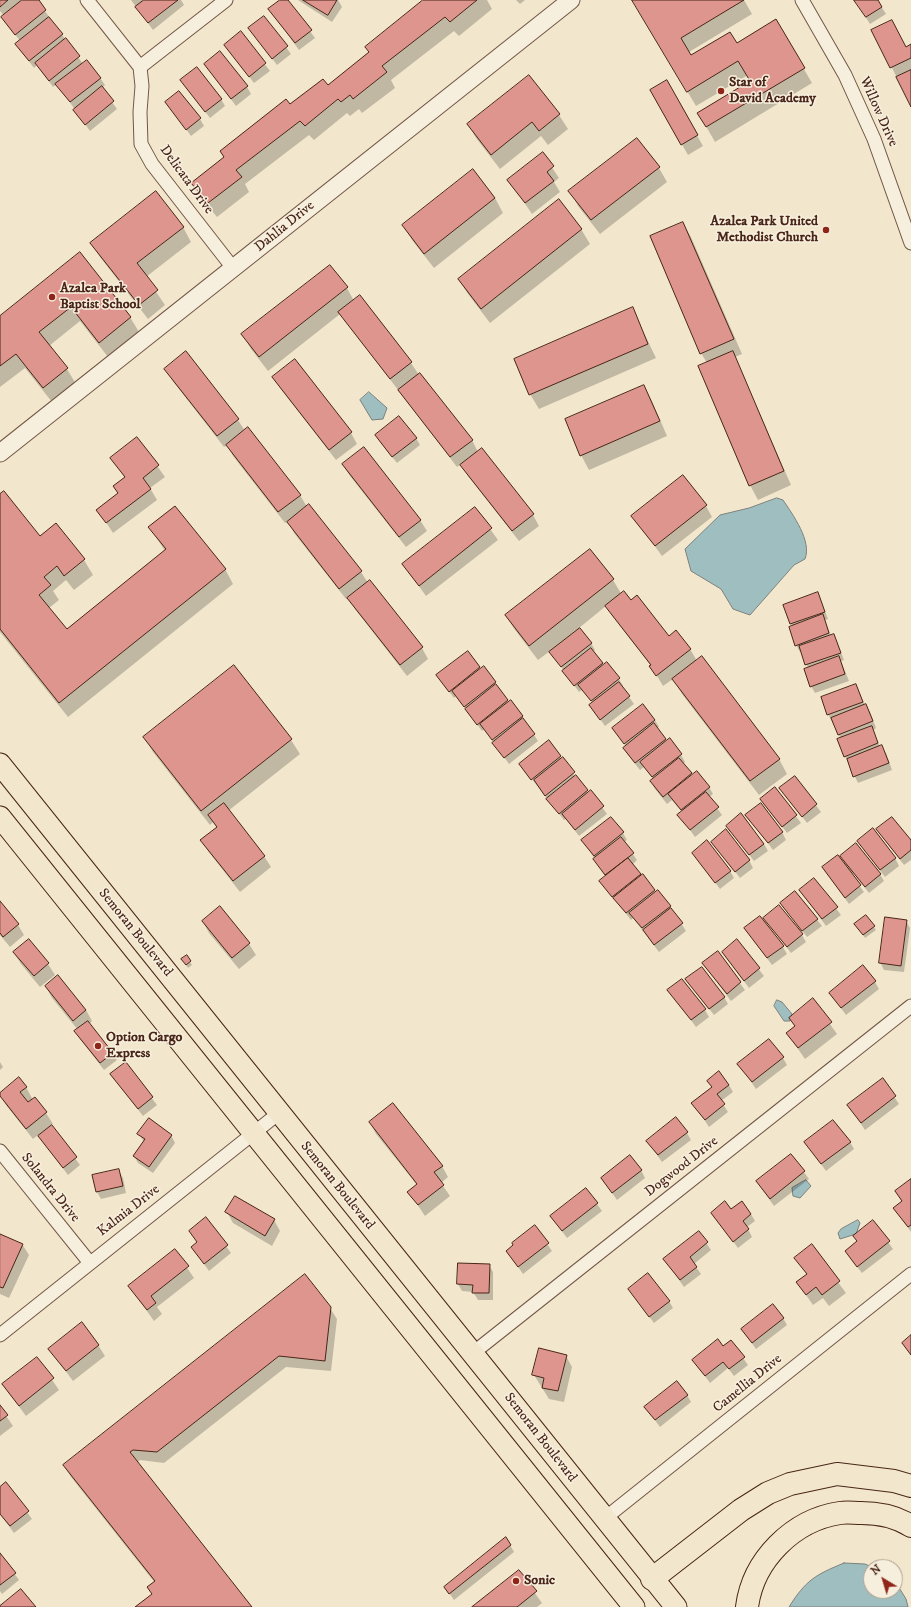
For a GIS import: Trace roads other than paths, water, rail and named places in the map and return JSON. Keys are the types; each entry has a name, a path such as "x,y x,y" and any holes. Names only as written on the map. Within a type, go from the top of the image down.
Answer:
{"highway":[{"path":"652,1579 741,1510 768,1493 790,1484 837,1474 894,1481 911,1486"},
{"path":"747,1607 749,1592 763,1563 784,1539 807,1523 840,1513 873,1513 903,1521 911,1526"}],"main road":[{"name":"Semoran Boulevard","path":"0,764 473,1353 652,1579 676,1607"},
{"path":"0,817 628,1605 652,1579"}],"street":[{"path":"87,0 140,67 226,0"},
{"name":"Dahlia Drive","path":"0,453 571,0"},
{"name":"Willow Drive","path":"802,0 845,75 874,139 911,242"},
{"name":"Delicata Drive","path":"140,67 142,86 140,112 141,144 152,164 233,268"},
{"name":"Dogwood Drive","path":"473,1353 911,1006"},
{"name":"Kalmia Drive","path":"0,1335 279,1113"},
{"name":"Solandra Drive","path":"0,1151 90,1263"},
{"name":"Camellia Drive","path":"604,1519 911,1274"}],"water":[{"path":"369,392 387,408 383,419 372,420 360,400"},
{"path":"777,498 783,500 792,513 804,536 806,544 805,559 794,565 750,615 733,609 721,589 691,571 685,549 720,515 749,508"},
{"path":"777,1000 782,1002 792,1014 790,1021 784,1021 774,1006"},
{"path":"806,1180 811,1186 800,1198 793,1196 792,1188"},
{"path":"858,1220 860,1223 856,1234 840,1239 838,1233 841,1229"},
{"path":"844,1563 863,1564 863,1599 903,1599 903,1594 908,1607 789,1607 806,1584 826,1571"}],"place":[{"name":"Star of David Academy","path":"721,91"},
{"name":"Azalea Park United Methodist Church","path":"826,230"},
{"name":"Azalea Park Baptist School","path":"52,297"},
{"name":"Option Cargo Express","path":"98,1046"},
{"name":"Sonic","path":"516,1581"}]}
